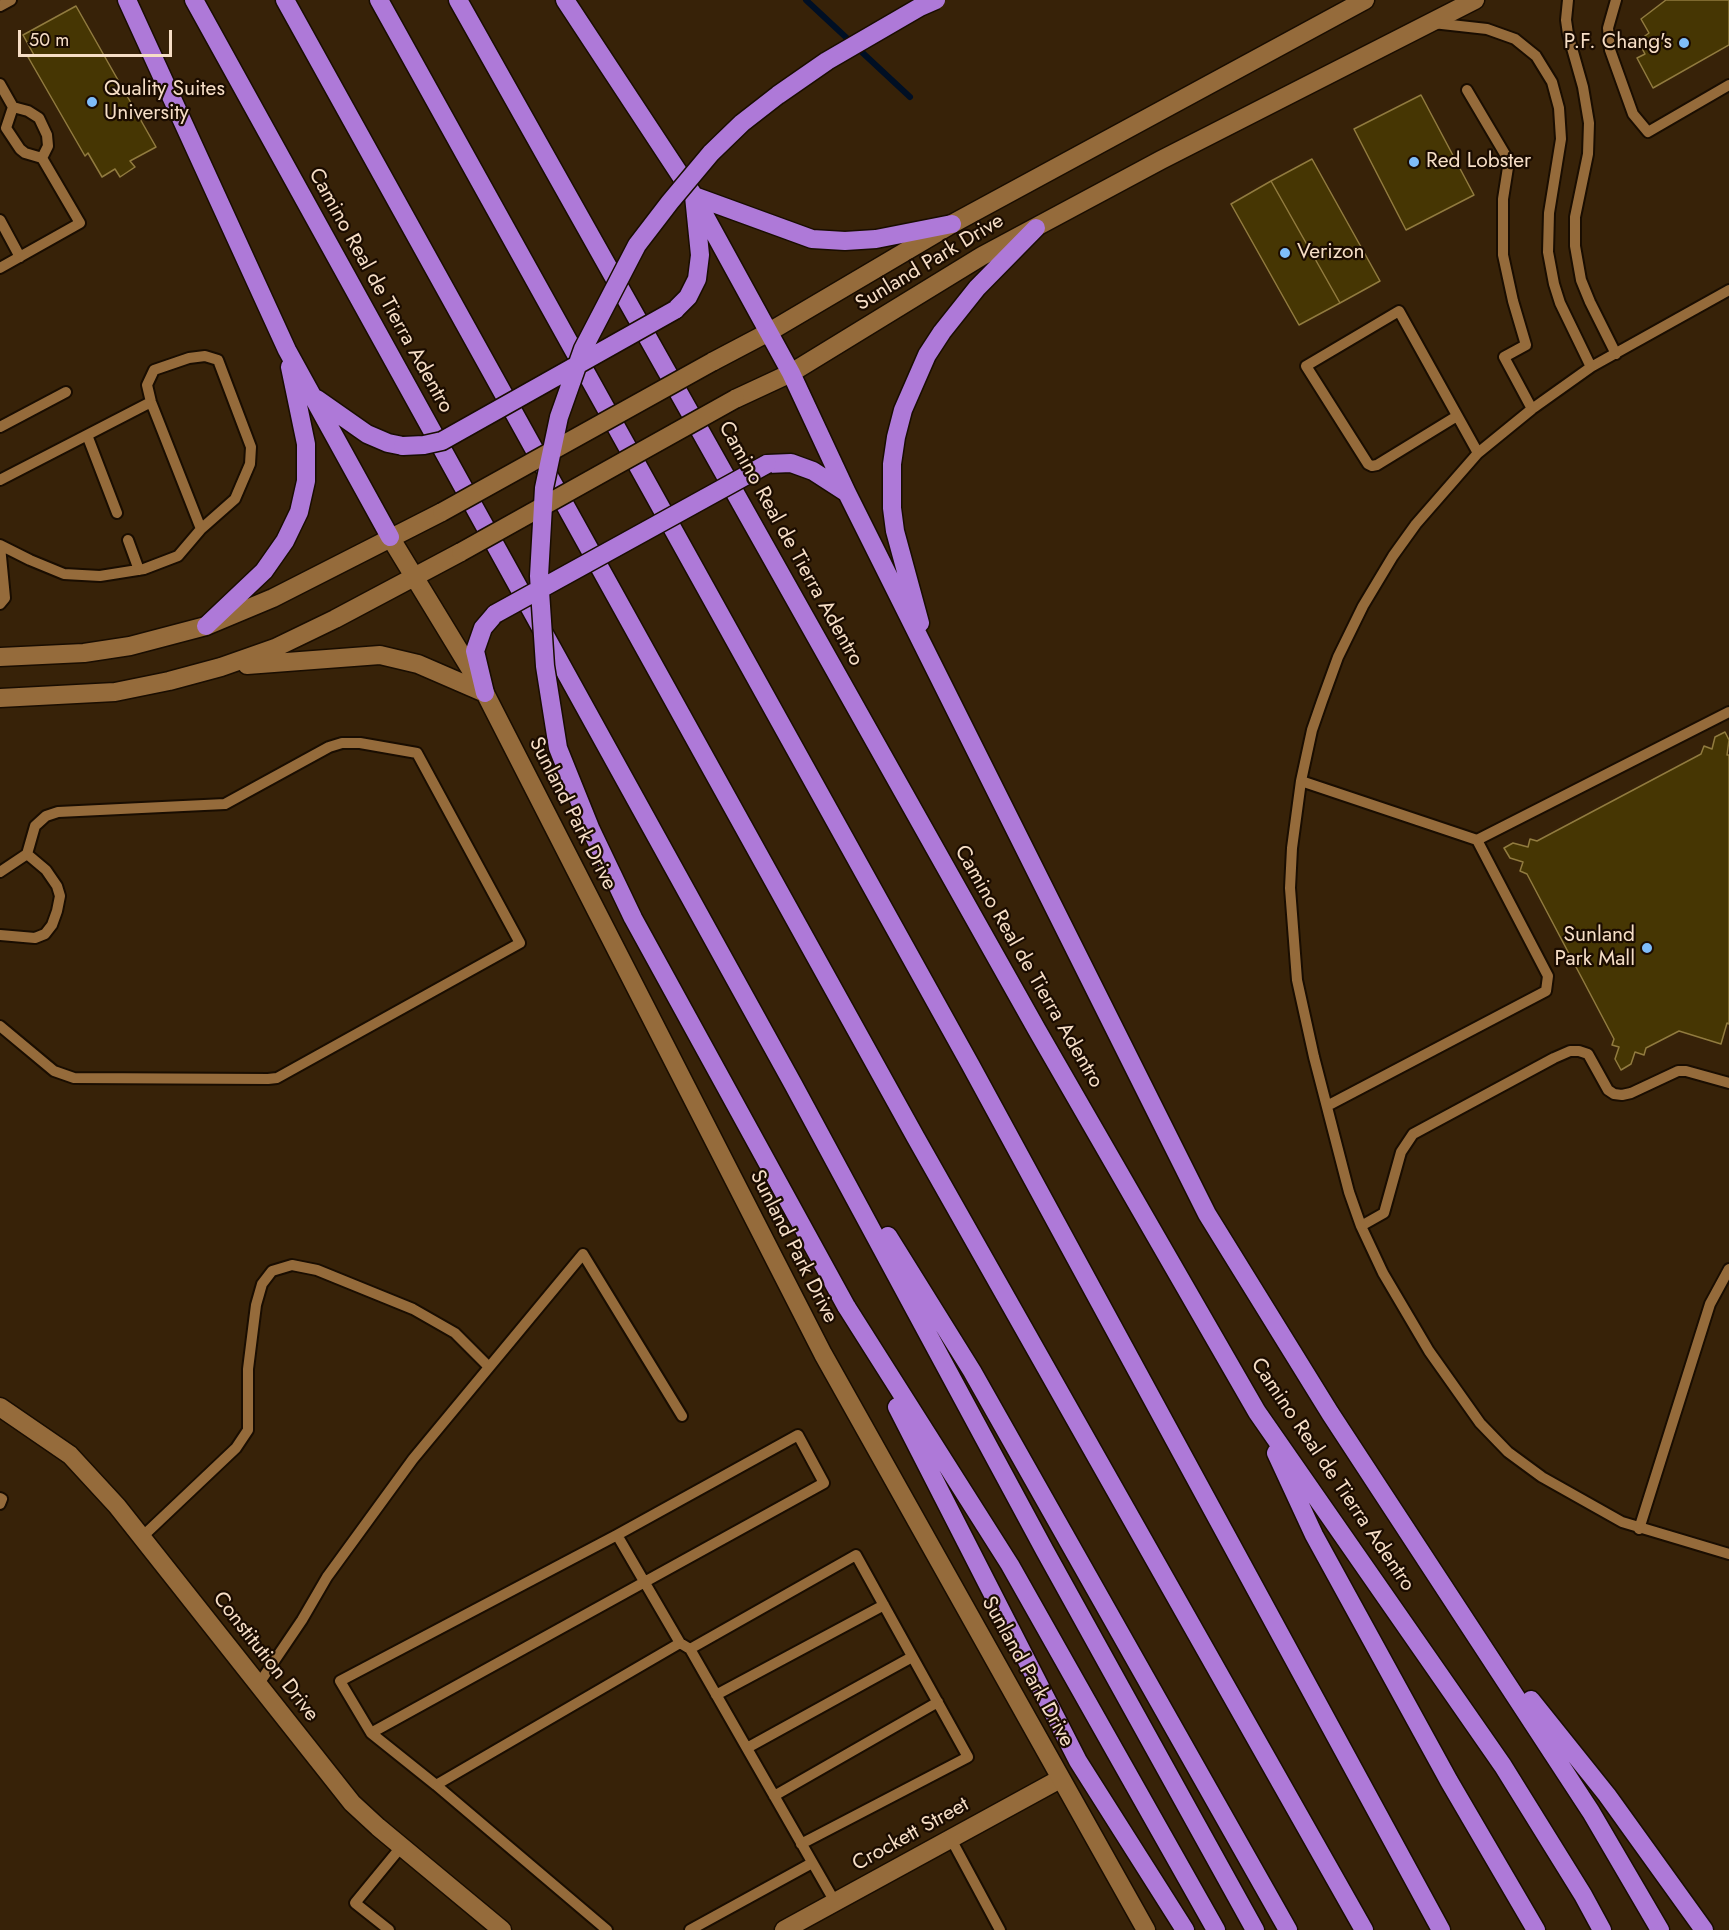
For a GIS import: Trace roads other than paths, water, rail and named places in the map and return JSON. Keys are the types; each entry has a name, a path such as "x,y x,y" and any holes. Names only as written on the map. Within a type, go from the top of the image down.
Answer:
{"highway":[{"path":"127,0 287,350 390,537"},
{"name":"Camino Real de Tierra Adentro","path":"194,0 793,1084 1045,1551 1255,1930"},
{"path":"285,0 911,1128 1364,1930"},
{"path":"379,0 964,1053 1442,1930"},
{"name":"Camino Real de Tierra Adentro","path":"458,0 1025,1009 1257,1412 1503,1766 1583,1895 1602,1930"},
{"path":"565,0 694,196 791,373 847,493 1207,1214 1330,1413 1591,1812 1659,1930"},
{"path":"936,0 827,61 742,123 711,153 637,245 584,349 559,417 544,488 539,576 545,666 558,748 591,830 633,918 846,1306 1078,1761 1185,1930"},
{"path":"314,396 367,434 388,443 424,446 442,441 675,310 688,297 697,279 700,255 694,196"},
{"path":"694,196 812,239 845,241 876,238 952,224"},
{"path":"930,659 895,531 891,488 896,437 915,381 927,355 942,332 977,288 1036,228"},
{"path":"206,626 264,571 285,541 299,512 306,481 306,444 287,350"},
{"path":"485,693 475,651 483,628 495,614 767,464 791,463 813,471 847,493"},
{"path":"793,1084 972,1371 1288,1930"},
{"path":"846,1306 1010,1565 1216,1930"},
{"path":"1257,1412 1314,1535 1449,1781 1536,1930"},
{"path":"1468,1621 1607,1795 1704,1930"}],"main road":[{"name":"Sunland Park Drive","path":"0,657 118,648 206,626 273,597 442,512 769,332 952,224 1365,0"},
{"name":"Sunland Park Drive","path":"0,698 115,692 170,681 221,667 275,648 461,552 735,399 791,373 982,256 1161,160 1475,0"},
{"name":"Sunland Park Drive","path":"390,537 485,693 823,1354 1146,1930"},
{"path":"221,667 380,655 418,664 485,693"},
{"name":"Constitution Drive","path":"0,1407 70,1455 117,1506 352,1803 501,1930"},
{"name":"Crockett Street","path":"784,1930 1060,1779"}],"lane":[{"path":"0,6 11,0"},
{"path":"1568,0 1566,20 1568,34 1583,87 1589,123 1588,154 1575,217 1575,246 1585,291 1616,354"},
{"path":"1616,0 1608,28 1610,50 1633,114 1648,132 1729,85"},
{"path":"1433,22 1487,29 1515,39 1536,56 1552,82 1559,108 1561,139 1549,213 1548,252 1560,303 1591,367"},
{"path":"0,84 13,106 39,118 47,135 48,146 42,158"},
{"path":"1467,90 1509,161 1503,199 1503,255 1526,345 1504,357 1532,409"},
{"path":"0,268 80,224 42,158 25,153 20,149 6,128 13,106"},
{"path":"0,220 3,232 20,257"},
{"path":"1729,290 1591,367 1532,409 1478,453 1416,524 1393,556 1363,606 1329,679 1312,730 1300,781 1290,872 1293,936 1301,999 1349,1192 1361,1226 1383,1274 1429,1351 1468,1408 1494,1439 1508,1452 1558,1488 1639,1529 1729,1554"},
{"path":"1457,416 1372,466 1368,464 1306,366 1399,311 1478,453"},
{"path":"0,546 64,574 100,576 139,570 178,556 201,529 236,499 250,464 251,447 218,360 205,356 189,358 154,370 147,385 151,402 201,529"},
{"path":"0,427 66,392"},
{"path":"0,480 151,402"},
{"path":"87,435 117,513"},
{"path":"128,540 139,570"},
{"path":"0,546 5,598 0,604"},
{"path":"1477,840 1729,712"},
{"path":"0,872 27,854 35,826 46,816 58,812 225,804 329,747 342,743 360,743 417,753 520,943 277,1078 74,1078 54,1071 0,1026"},
{"path":"1300,781 1477,840 1548,976 1546,990 1327,1106"},
{"path":"0,935 35,938 45,934 52,925 57,911 60,896 57,886 46,870 27,854"},
{"path":"1361,1226 1384,1213 1401,1152 1413,1134 1570,1051 1588,1054 1608,1090 1614,1094 1631,1093 1678,1071 1686,1071 1729,1083"},
{"path":"258,1685 334,1568 413,1459 583,1254 682,1416"},
{"path":"142,1537 236,1448 248,1430 248,1369 256,1305 262,1284 272,1271 292,1265 317,1270 413,1309 455,1333 489,1367"},
{"path":"1639,1529 1710,1304 1729,1269"},
{"path":"371,1733 824,1483 798,1435 617,1535 340,1681 371,1733 607,1930"},
{"path":"0,1498 2,1499 0,1503"},
{"path":"617,1535 680,1643 690,1649 835,1902"},
{"path":"690,1649 856,1555 968,1756 801,1844"},
{"path":"716,1695 884,1605"},
{"path":"436,1785 680,1643"},
{"path":"747,1748 912,1657"},
{"path":"774,1796 938,1702"},
{"path":"951,1839 1000,1930"},
{"path":"388,1930 355,1903 401,1847"},
{"path":"690,1930 812,1863"}],"waterway":[{"path":"806,0 910,97"}],"place":[{"name":"P.F. Chang's","path":"1684,43"},
{"name":"Quality Suites University","path":"92,102"},
{"name":"Red Lobster","path":"1414,162"},
{"name":"Verizon","path":"1285,253"},
{"name":"Sunland Park Mall","path":"1647,948"}]}
